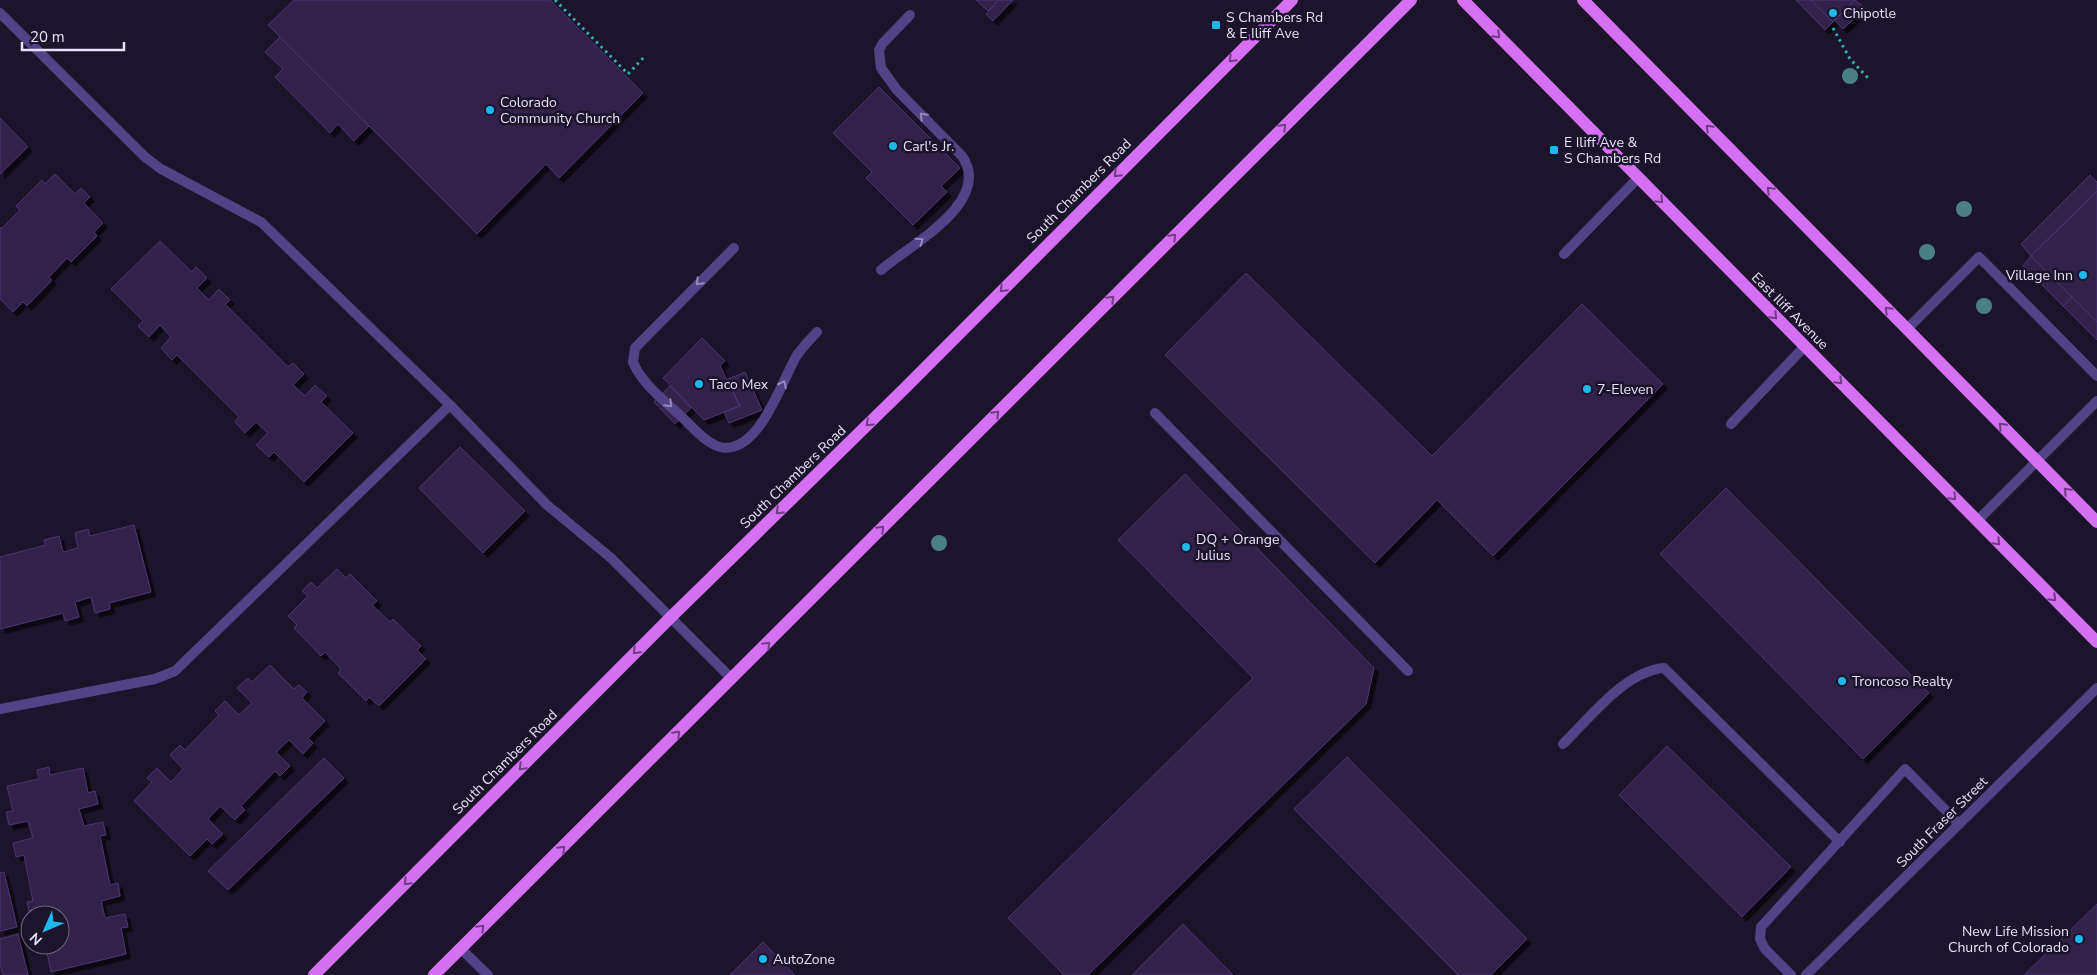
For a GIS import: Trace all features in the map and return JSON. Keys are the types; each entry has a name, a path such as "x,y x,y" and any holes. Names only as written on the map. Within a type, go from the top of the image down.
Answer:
{"main road":[{"name":"South Chambers Road","path":"314,975 671,617 897,396 1292,0"},
{"path":"434,975 732,680 1411,0"},
{"name":"East Iliff Avenue","path":"1463,0 2097,642"},
{"path":"1583,0 2097,522"}],"street":[{"path":"0,13 145,157 161,169 260,222 450,406 547,505 611,558 732,680"},
{"path":"881,270 947,218 963,197 969,184 968,164 962,156 897,90 881,68 880,50 883,43 910,15"},
{"path":"1564,254 1638,178"},
{"path":"734,248 634,348 633,355 636,369 653,389 708,440 721,447 740,444 758,429 798,355 817,332"},
{"path":"1907,329 1979,257 2097,376"},
{"path":"1731,424 1804,346"},
{"path":"1976,521 2097,401"},
{"path":"0,709 155,679 174,671 450,406"},
{"path":"1155,413 1408,671"},
{"path":"1563,744 1629,681 1650,669 1664,668 1840,842"},
{"name":"South Fraser Street","path":"1806,975 2097,688"},
{"path":"1791,975 1764,948 1760,939 1761,927 1905,769 1959,824"},
{"path":"461,949 488,975"}],"path":[{"path":"555,0 628,74 646,55"},
{"path":"1833,28 1850,59 1868,78"}],"building":[{"name":"Colorado Community Church","path":"294,0 550,0 643,93 559,178 546,164 477,234 268,25"},
{"path":"976,0 999,0 988,11"},
{"path":"999,0 1013,0 993,21 986,14"},
{"path":"1796,0 1811,0 1833,22 1825,30"},
{"name":"Chipotle","path":"1811,0 1855,0 1833,22"},
{"path":"1855,0 1865,8 1843,29 1834,20"},
{"path":"280,37 369,126 354,141 338,124 330,133 275,77 283,69 265,52"},
{"path":"879,87 960,168 941,186 947,192 913,225 866,178 872,172 833,133"},
{"path":"0,118 28,147 0,174"},
{"path":"55,174 75,194 81,188 90,197 84,203 103,223 94,232 97,236 71,262 67,258 49,277 52,280 27,306 23,302 13,312 0,299 0,227 1,229 20,210 16,206 42,180 45,184"},
{"path":"2090,175 2097,182 2097,191 2031,256 2021,244"},
{"path":"2097,191 2097,322 2031,256"},
{"path":"160,241 192,272 196,267 207,278 197,288 209,300 219,289 230,300 225,304 288,367 293,363 304,374 293,385 305,396 315,385 327,396 321,402 353,433 304,482 274,452 269,457 256,445 268,433 256,422 245,433 235,422 239,417 177,355 172,360 161,348 171,337 160,325 149,337 138,326 143,321 111,289"},
{"path":"2031,256 2072,297 2063,306 2023,266"},
{"path":"1246,273 1432,456 1582,304 1663,384 1493,556 1437,500 1375,563 1165,355"},
{"path":"2072,297 2097,322 2097,340 2063,306"},
{"path":"702,338 725,361 720,366 740,406 704,420 663,378"},
{"path":"745,372 762,410 729,423 724,412 740,406 726,380"},
{"path":"670,386 691,408 675,424 654,402"},
{"path":"460,447 525,511 483,553 419,488"},
{"path":"1185,474 1374,668 1366,704 1088,975 1064,975 1008,918 1253,678 1118,540"},
{"path":"1726,488 1929,693 1863,759 1660,554"},
{"path":"134,525 151,592 109,603 110,609 95,613 91,597 75,602 79,617 65,621 63,613 0,629 0,557 46,545 44,540 59,536 63,552 78,548 75,533 88,529 90,536"},
{"path":"337,569 346,578 350,574 377,601 372,605 390,622 393,619 421,646 417,650 426,659 379,706 369,697 366,701 338,673 341,669 325,652 321,656 294,628 297,625 288,616 308,596 302,591 311,582 317,588"},
{"path":"270,665 294,689 299,685 307,692 302,698 325,721 308,738 313,743 303,754 289,740 276,752 290,766 280,776 275,771 241,806 245,810 235,820 220,806 208,819 223,834 212,844 207,839 190,856 134,801 152,782 147,778 157,768 171,782 183,769 170,755 180,745 185,750 219,715 215,711 225,701 239,715 252,703 237,688 248,678 252,682"},
{"path":"1667,746 1791,867 1742,917 1619,795"},
{"path":"1347,757 1527,939 1491,975 1458,975 1294,809"},
{"path":"324,758 344,778 228,890 208,871"},
{"path":"49,767 50,775 83,768 88,793 95,791 98,804 79,809 84,826 103,822 106,835 100,836 110,885 118,883 120,896 101,901 105,918 125,914 128,927 121,928 126,954 51,972 48,955 70,955 70,905 28,905 27,902 33,901 24,855 16,857 13,843 33,838 28,821 9,825 6,812 13,811 7,786 39,779 37,770"},
{"path":"4,872 17,927 0,931 0,873"},
{"name":"New Life Mission Church of Colorado","path":"2097,904 2097,975 2024,975"},
{"path":"1183,924 1233,975 1132,975"},
{"path":"18,934 20,955 23,955 28,975 3,975 0,964 0,939"},
{"name":"AutoZone","path":"763,942 795,975 730,975"}],"place":[{"name":"Chipotle","path":"1833,13"},
{"name":"S Chambers Rd & E Iliff Ave","path":"1216,25"},
{"name":"Colorado Community Church","path":"490,110"},
{"name":"Carl's Jr.","path":"893,146"},
{"name":"E Iliff Ave & S Chambers Rd","path":"1554,150"},
{"name":"Village Inn","path":"2083,275"},
{"name":"Taco Mex","path":"699,384"},
{"name":"7-Eleven","path":"1587,389"},
{"name":"DQ + Orange Julius","path":"1186,547"},
{"name":"Troncoso Realty","path":"1842,681"},
{"name":"New Life Mission Church of Colorado","path":"2079,939"},
{"name":"AutoZone","path":"763,959"}]}
